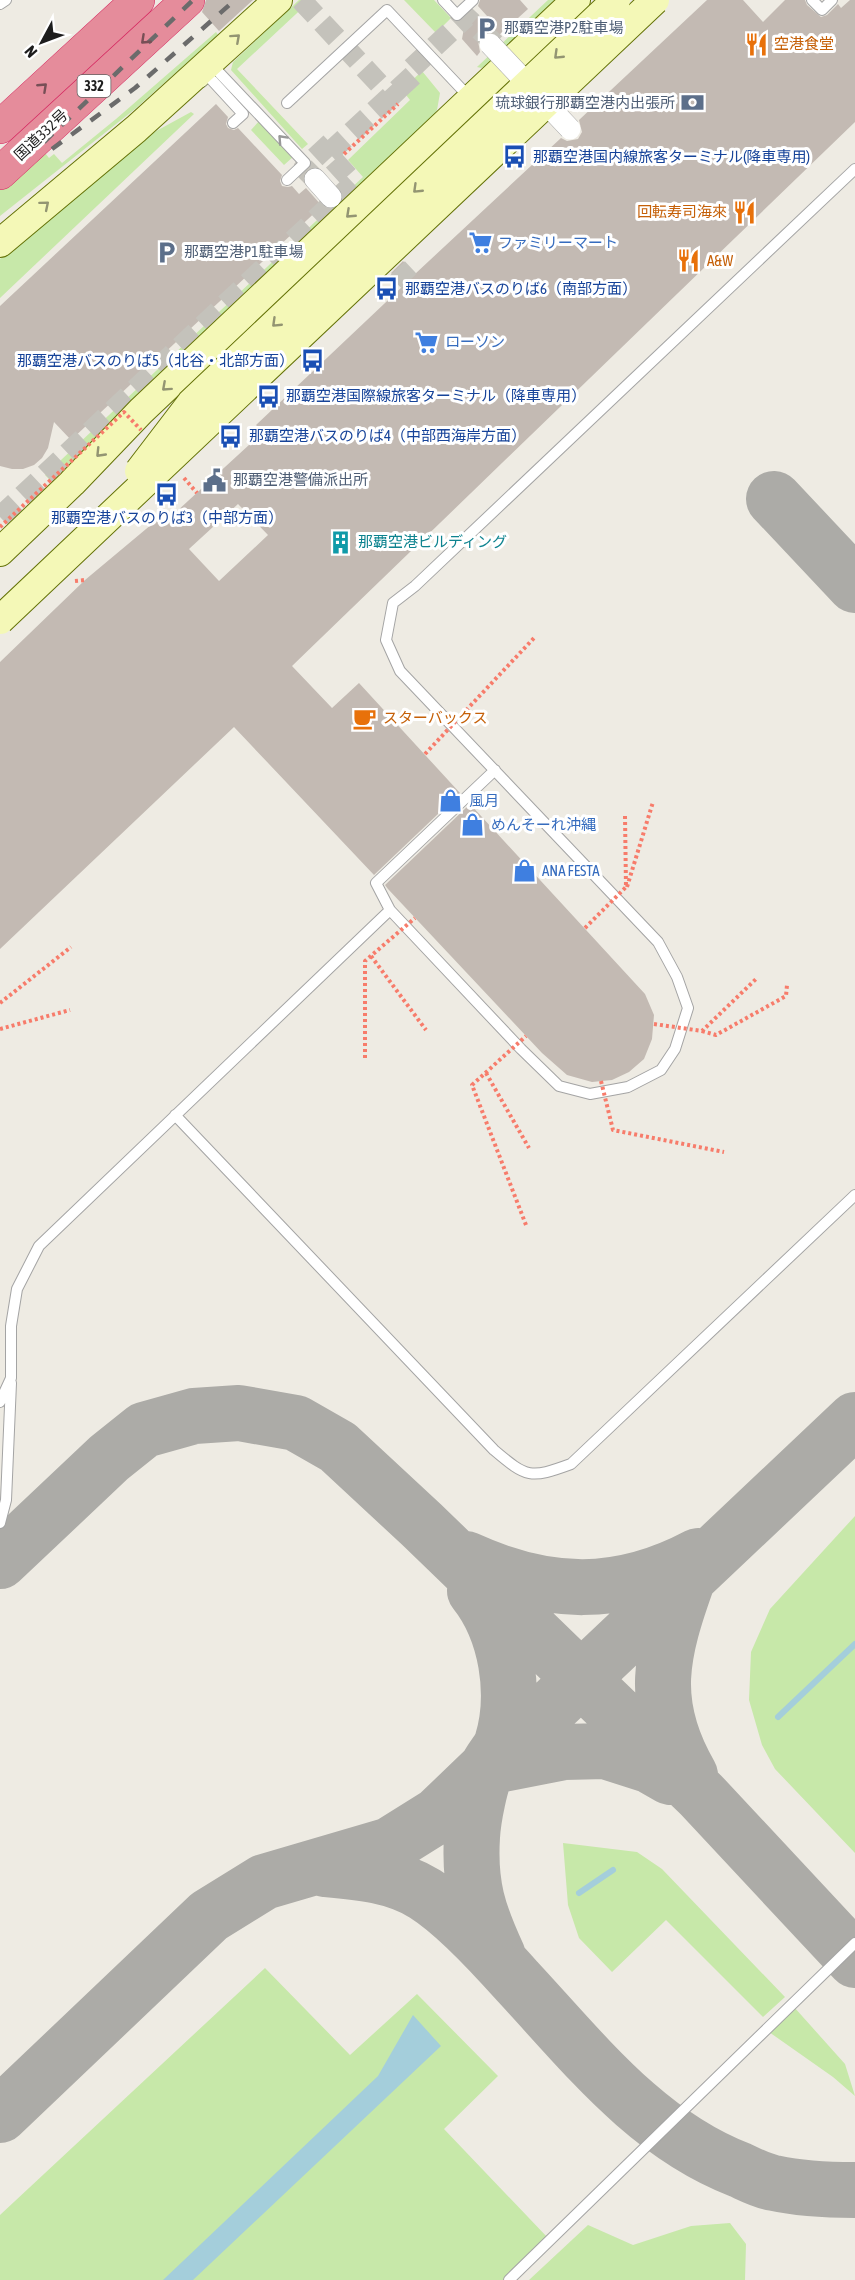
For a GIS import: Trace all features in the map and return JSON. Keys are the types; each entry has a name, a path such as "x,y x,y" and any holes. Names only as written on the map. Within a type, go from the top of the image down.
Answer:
{"highway":[{"name":"332","path":"0,127 138,0"},
{"name":"国道332号","path":"0,172 188,0"}],"street":[{"path":"0,243 177,92 278,0"},
{"path":"0,552 72,483 141,411 576,0"},
{"path":"91,535 191,403 616,0"},
{"path":"0,620 655,0"},
{"path":"0,606 62,568 133,508 664,0"},
{"path":"490,44 570,129"},
{"path":"315,179 331,197"}],"lane":[{"path":"0,4 6,0"},
{"path":"443,0 457,15 473,0"},
{"path":"812,0 822,10 832,0"},
{"path":"287,103 387,10 471,99"},
{"path":"210,62 305,163 287,180"},
{"path":"177,92 194,88 208,76 243,114 233,123"},
{"path":"495,770 376,883 390,910 559,1086 590,1094 628,1087 661,1070 675,1049 688,1008 677,977 658,942 495,770 400,671 386,640 393,603 432,569 855,169"},
{"path":"0,1523 6,1500 11,1326 17,1290 39,1246 390,910"},
{"path":"176,1115 494,1450 519,1471 543,1474 571,1464 855,1195"},
{"path":"0,1401 11,1378"},
{"path":"509,2280 855,1943"}],"path":[{"path":"344,154 398,104"},
{"path":"0,527 124,412 146,436"},
{"path":"183,477 197,493"},
{"path":"424,754 534,638"},
{"path":"585,928 626,887 653,802"},
{"path":"625,816 626,887"},
{"path":"365,1058 365,961 415,918"},
{"path":"0,1003 71,947"},
{"path":"371,956 426,1030"},
{"path":"702,1031 756,979"},
{"path":"654,1024 716,1035 786,996 787,985"},
{"path":"0,1029 69,1010"},
{"path":"526,1036 472,1085 526,1225"},
{"path":"486,1073 529,1148"},
{"path":"601,1081 614,1130 724,1152"}],"green space":[{"path":"299,0 311,0 237,69 308,144 302,149 231,70 233,62"},
{"path":"404,0 434,0 451,18 436,33"},
{"path":"548,0 560,0 490,64 481,68 477,67"},
{"path":"216,32 218,35 135,109 0,216 0,181 39,145 49,158 54,154 62,163"},
{"path":"422,71 440,93 437,110 425,129 51,481 45,475 363,177 348,160 410,100 402,90"},
{"path":"191,112 194,114 0,298 0,259 149,135"},
{"path":"259,121 293,157 284,165 251,130"},
{"path":"855,1516 855,1853 775,1769 762,1745 749,1700 751,1652 770,1609"},
{"path":"563,1843 637,1852 662,1869 785,1997 763,2017 666,1920 612,1972 579,1938 568,1905"},
{"path":"265,1968 350,2055 417,1994 498,2076 444,2129 548,2238 503,2280 0,2280 0,2215"},
{"path":"794,2007 845,2064 855,2096 833,2077 769,2032"},
{"path":"730,2223 746,2244 745,2280 529,2280 588,2225 633,2245 691,2226"}],"water":[{"path":"413,2015 441,2046 193,2280 163,2280 378,2076"}],"building":[{"path":"206,0 253,0 219,31 202,12"},
{"name":"那覇空港P2駐車場","path":"480,0 520,0 528,9 499,35 493,32 482,34 478,41 480,52 477,56 462,39 466,17 487,16 478,6"},
{"name":"那覇空港ビルディング","path":"707,0 743,0 763,22 785,0 805,0 807,5 821,17 827,15 838,4 841,8 850,0 855,0 855,122 292,666 332,708 359,683 460,793 374,875 234,727 0,949 0,662 85,580 158,519 163,524 263,432 256,425 403,286 391,273 403,261 415,274 561,138 567,141 578,139 582,132 579,120","holes":["238,504 268,535 219,581 189,549"]},
{"name":"那覇空港P1駐車場","path":"216,104 228,117 226,124 228,128 234,130 238,128 282,175 280,181 282,186 292,186 299,194 306,188 322,206 71,440 54,422 48,448 34,465 23,469 0,466 0,306"},
{"path":"470,804 645,994 654,1015 652,1039 644,1059 629,1072 612,1080 592,1082 567,1075 542,1053 385,885"}],"waterway":[{"path":"778,1717 855,1644"},
{"path":"579,1893 613,1870"}],"taxiway":[{"path":"774,499 855,585"},
{"path":"0,1561 109,1458 144,1430 194,1416 239,1413 296,1423 338,1447 422,1525 701,1795 855,1960"},
{"path":"0,2115 209,1916 264,1882 390,1845 438,1815 855,1420"},
{"path":"466,1559 525,1580 583,1587 611,1585 640,1579 669,1570 698,1556"},
{"path":"688,1578 671,1630 663,1678 668,1724 690,1775"},
{"path":"475,1591 486,1607 502,1644 508,1684 509,1704 502,1743 488,1766 482,1782 475,1811 471,1854 476,1898 498,1956"},
{"path":"488,1767 564,1752 605,1751 649,1765 670,1777"},
{"path":"325,1869 364,1873 401,1882 437,1902 485,1947 618,2089 675,2135 706,2154 770,2182 804,2188 855,2190"}],"tunnel":[{"path":"301,0 398,104"},
{"path":"412,68 466,17 495,44"},
{"path":"0,517 354,183 328,154 419,70"},
{"path":"315,179 304,168 334,140"},
{"path":"376,246 409,281"}],"railway":[{"path":"44,142 193,0"},
{"path":"52,149 135,88 235,0"}],"place":[{"name":"那覇空港P2駐車場","path":"486,28"},
{"name":"空港食堂","path":"756,44"},
{"name":"琉球銀行那覇空港内出張所","path":"693,103"},
{"name":"那覇空港国内線旅客ターミナル(降車専用)","path":"515,157"},
{"name":"回転寿司海來","path":"745,212"},
{"name":"ファミリーマート","path":"480,243"},
{"name":"那覇空港P1駐車場","path":"166,252"},
{"name":"A&W","path":"689,261"},
{"name":"那覇空港バスのりば6（南部方面）","path":"387,289"},
{"name":"ローソン","path":"427,342"},
{"name":"那覇空港バスのりば5（北谷・北部方面）","path":"312,361"},
{"name":"那覇空港国際線旅客ターミナル（降車専用）","path":"268,396"},
{"name":"那覇空港バスのりば4（中部西海岸方面）","path":"231,436"},
{"name":"那覇空港警備派出所","path":"215,480"},
{"name":"那覇空港バスのりば3（中部方面）","path":"167,494"},
{"name":"那覇空港ビルディング","path":"340,542"},
{"name":"スターバックス","path":"365,718"},
{"name":"風月","path":"451,801"},
{"name":"めんそーれ沖縄","path":"473,825"},
{"name":"ANA FESTA","path":"524,871"}]}
